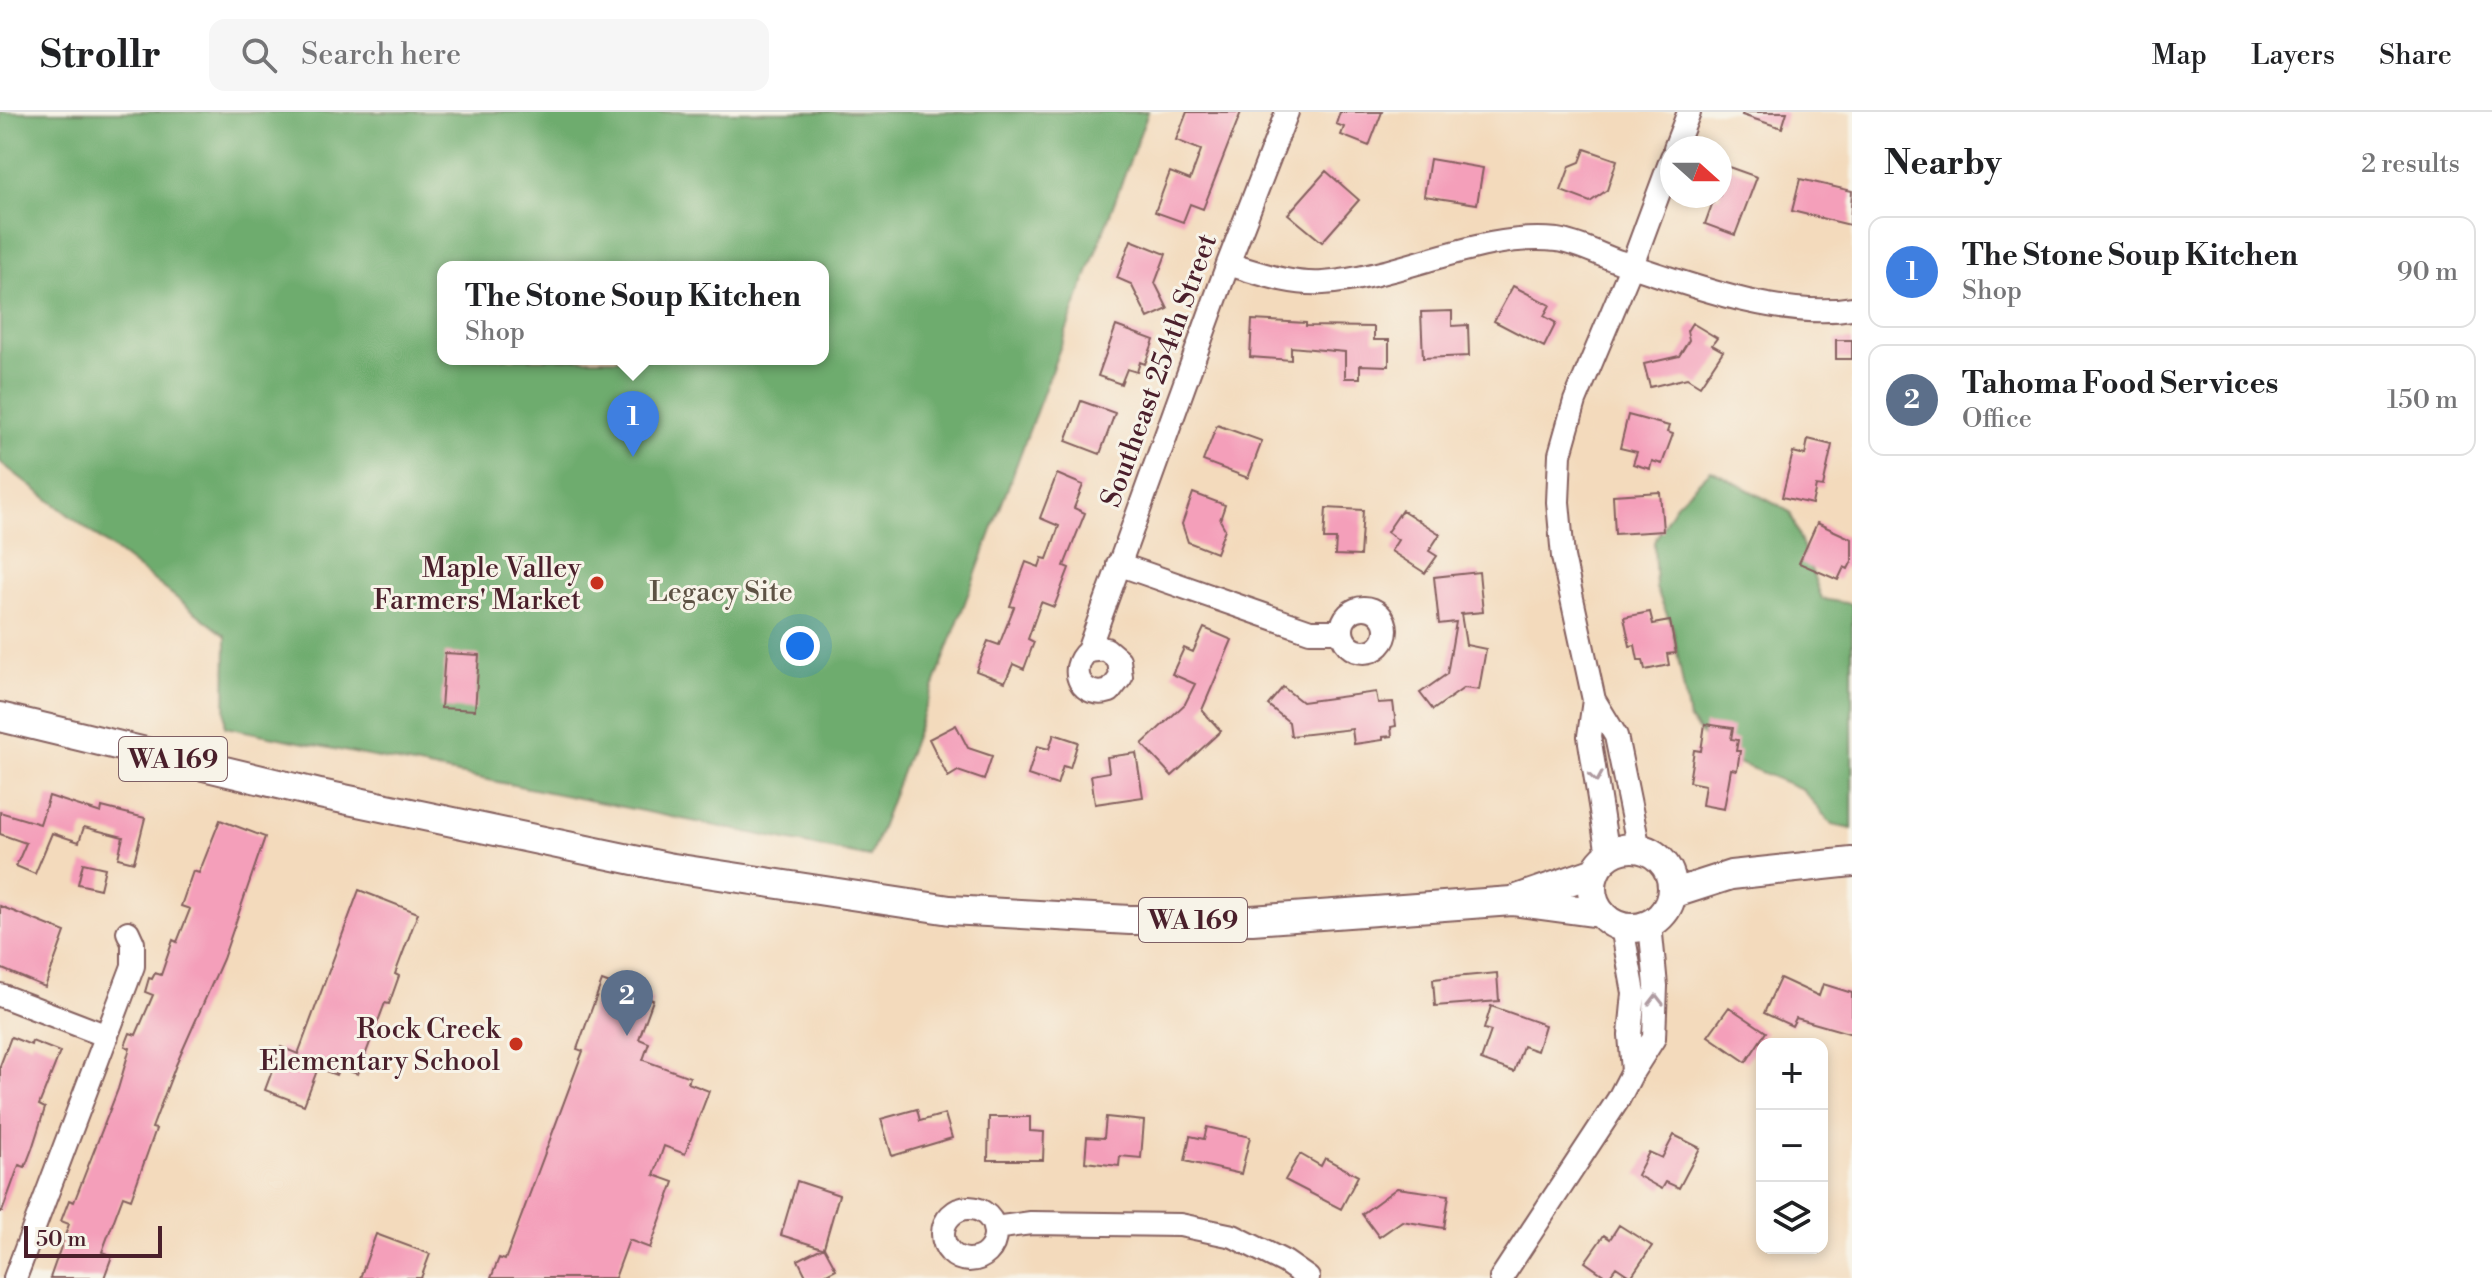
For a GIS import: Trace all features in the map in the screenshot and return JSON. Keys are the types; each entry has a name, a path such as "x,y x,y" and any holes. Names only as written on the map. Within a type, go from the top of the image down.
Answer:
{"main road":[{"name":"WA 169","path":"0,717 320,794 667,867 950,910 1130,920 1252,920 1512,901 1637,928 1650,924"},
{"name":"WA 169","path":"1512,901 1602,864 1627,848 1639,849"},
{"path":"1639,849 1648,851 1664,863 1669,873 1672,894 1663,913 1650,924"},
{"path":"1672,894 1731,875 1852,862"},
{"path":"1664,863 1731,875"},
{"path":"1602,864 1592,893 1611,920"}],"street":[{"name":"Southeast 254th Street","path":"1088,651 1228,264 1287,112"},
{"path":"1680,136 1689,112"},
{"path":"1639,849 1616,736 1594,700 1563,557 1558,502 1560,454 1575,401 1660,189"},
{"path":"1228,264 1286,281 1322,283 1388,273 1470,250 1524,239 1559,240 1724,295 1807,309 1852,308"},
{"path":"1118,564 1310,631 1341,631"},
{"path":"1594,700 1589,736 1602,864"},
{"path":"1611,920 1634,993 1630,1035 1633,1071"},
{"path":"1501,1278 1618,1100 1654,1038 1656,986 1650,924"},
{"path":"15,1278 133,966 133,943 128,932"},
{"path":"0,995 107,1036"},
{"path":"994,1228 1031,1223 1180,1225 1233,1236 1285,1262 1308,1278"}],"green space":[{"name":"Legacy Site","path":"0,112 1148,112 870,857 225,727 226,636 0,462"},
{"path":"1711,470 1790,512 1822,599 1852,604 1852,829 1832,825 1802,789 1719,755 1689,719 1673,629 1656,588 1654,542 1676,504"}],"building":[{"path":"1187,112 1241,112 1203,209 1190,204 1183,222 1155,212 1170,172 1190,180 1201,150 1176,140"},
{"path":"1340,112 1382,112 1369,146 1341,135 1344,127 1336,124"},
{"path":"1743,112 1787,112 1782,128 1742,115"},
{"path":"1585,149 1617,160 1607,190 1590,202 1561,191 1570,166 1580,162"},
{"path":"1430,159 1483,168 1477,204 1424,196"},
{"path":"1732,168 1757,177 1735,235 1705,224 1711,208 1732,208"},
{"path":"1326,171 1359,200 1322,242 1288,214"},
{"path":"1800,179 1852,191 1850,225 1792,211"},
{"path":"1131,240 1166,254 1155,283 1168,309 1148,318 1131,284 1117,278"},
{"path":"1513,286 1550,305 1544,316 1556,323 1544,347 1494,321"},
{"path":"1452,311 1452,326 1468,325 1469,356 1423,358 1421,312"},
{"path":"1252,320 1306,323 1306,326 1374,327 1374,340 1389,340 1389,366 1360,365 1360,378 1345,378 1345,352 1291,347 1291,360 1250,357"},
{"path":"1692,323 1717,338 1712,345 1723,351 1700,386 1687,378 1650,387 1644,364 1679,356 1689,340 1687,331"},
{"path":"1116,326 1154,340 1145,364 1140,362 1137,372 1127,369 1121,384 1098,376"},
{"path":"1836,340 1852,340 1852,359 1836,359"},
{"path":"1081,401 1115,413 1100,454 1066,441"},
{"path":"1628,415 1669,426 1667,432 1673,434 1662,464 1652,461 1650,469 1633,464 1637,452 1620,448"},
{"path":"1217,425 1262,441 1248,478 1203,461"},
{"path":"1808,439 1832,445 1823,487 1816,486 1812,504 1782,497 1793,452 1805,455"},
{"path":"1057,474 1083,485 1074,508 1085,513 1064,566 1069,568 1054,607 1041,602 1028,639 1034,642 1024,669 1013,664 1005,682 976,671 988,641 999,645 1014,607 1010,606 1026,562 1039,567 1042,558 1047,559 1059,526 1040,518"},
{"path":"1660,492 1663,531 1615,534 1613,495"},
{"path":"1193,493 1225,505 1220,520 1225,529 1216,553 1188,542 1182,524"},
{"path":"1326,508 1363,510 1360,556 1335,555 1336,539 1324,539"},
{"path":"1402,510 1440,534 1429,551 1437,556 1425,573 1391,551 1398,540 1387,532"},
{"path":"1817,523 1852,539 1852,561 1848,569 1844,567 1838,580 1799,563"},
{"path":"1479,572 1483,612 1461,614 1466,645 1486,649 1479,690 1464,688 1433,710 1420,693 1447,674 1456,622 1439,624 1434,577"},
{"path":"1650,612 1653,624 1670,621 1676,653 1667,654 1669,665 1645,670 1643,660 1638,660 1635,645 1630,646 1624,617"},
{"path":"1204,628 1232,640 1202,710 1221,731 1172,776 1142,744 1185,704 1195,684 1172,674 1184,648 1193,652"},
{"path":"445,653 479,655 475,710 441,708"},
{"path":"1283,687 1302,702 1376,692 1378,703 1393,702 1396,726 1391,727 1392,736 1383,737 1383,740 1354,744 1352,729 1291,736 1289,722 1268,705"},
{"path":"1705,724 1733,728 1731,739 1738,740 1737,770 1731,769 1724,809 1702,805 1705,785 1689,782 1694,750 1701,751"},
{"path":"956,725 968,748 992,756 984,780 958,771 948,777 929,739"},
{"path":"1054,734 1078,742 1070,768 1063,766 1057,785 1028,775 1037,746 1049,749"},
{"path":"1136,753 1143,797 1095,804 1091,775 1109,772 1107,757"},
{"path":"49,796 101,813 102,807 145,818 134,862 118,858 123,837 84,827 79,842 52,833 35,874 16,866 26,843 0,834 0,812 40,824"},
{"path":"220,820 265,837 223,959 176,1065 152,1128 156,1129 131,1199 123,1196 102,1252 112,1256 104,1278 50,1278 69,1224 61,1221 69,1200 74,1202 118,1089 130,1048 125,1046 130,1033 136,1035 153,995 145,992 149,978 152,979 155,973 161,975 173,940 177,942 190,909 181,906 193,871 199,873"},
{"path":"83,863 105,868 100,889 78,884"},
{"path":"359,890 418,913 395,974 399,976 389,1004 385,1003 358,1074 339,1068 336,1075 318,1068 304,1105 265,1090 281,1047 298,1054"},
{"path":"0,906 65,932 45,987 0,968"},
{"path":"1497,973 1499,1001 1435,1006 1433,979"},
{"path":"1780,978 1819,996 1823,984 1852,993 1852,1034 1796,1018 1792,1026 1764,1013"},
{"path":"602,981 653,1000 639,1039 649,1043 643,1060 690,1077 688,1083 709,1091 685,1154 664,1146 654,1175 674,1182 650,1248 629,1240 615,1278 491,1278 499,1258 505,1260 583,1051 577,1049"},
{"path":"1491,1006 1545,1025 1537,1051 1523,1046 1514,1072 1481,1060 1491,1031 1484,1029"},
{"path":"1729,1007 1766,1032 1762,1038 1756,1038 1756,1047 1746,1062 1708,1036"},
{"path":"11,1037 60,1052 39,1105 45,1108 32,1149 25,1167 19,1165 0,1212 0,1066"},
{"path":"917,1109 920,1121 945,1114 952,1138 892,1156 881,1119"},
{"path":"989,1117 1030,1117 1030,1131 1044,1132 1043,1160 988,1160"},
{"path":"1106,1117 1144,1121 1141,1158 1120,1156 1119,1166 1085,1162 1087,1137 1104,1138"},
{"path":"1207,1127 1250,1137 1241,1174 1185,1161 1190,1136 1204,1139"},
{"path":"1674,1135 1700,1148 1679,1188 1666,1182 1662,1189 1637,1175 1649,1152 1662,1158"},
{"path":"1300,1154 1321,1166 1325,1158 1358,1176 1341,1209 1285,1180"},
{"path":"797,1181 839,1195 824,1247 836,1269 819,1278 807,1278 798,1260 822,1248 781,1235"},
{"path":"1397,1188 1449,1195 1444,1228 1402,1221 1379,1237 1362,1214"},
{"path":"1619,1225 1652,1246 1631,1277 1616,1267 1608,1278 1585,1262 1604,1235 1610,1239"},
{"path":"376,1234 430,1254 421,1278 360,1278"}],"place":[{"name":"The Stone Soup Kitchen","path":"633,457"},
{"name":"Maple Valley Farmers' Market","path":"597,583"},
{"name":"Tahoma Food Services","path":"627,1036"},
{"name":"Rock Creek Elementary School","path":"516,1044"}]}
